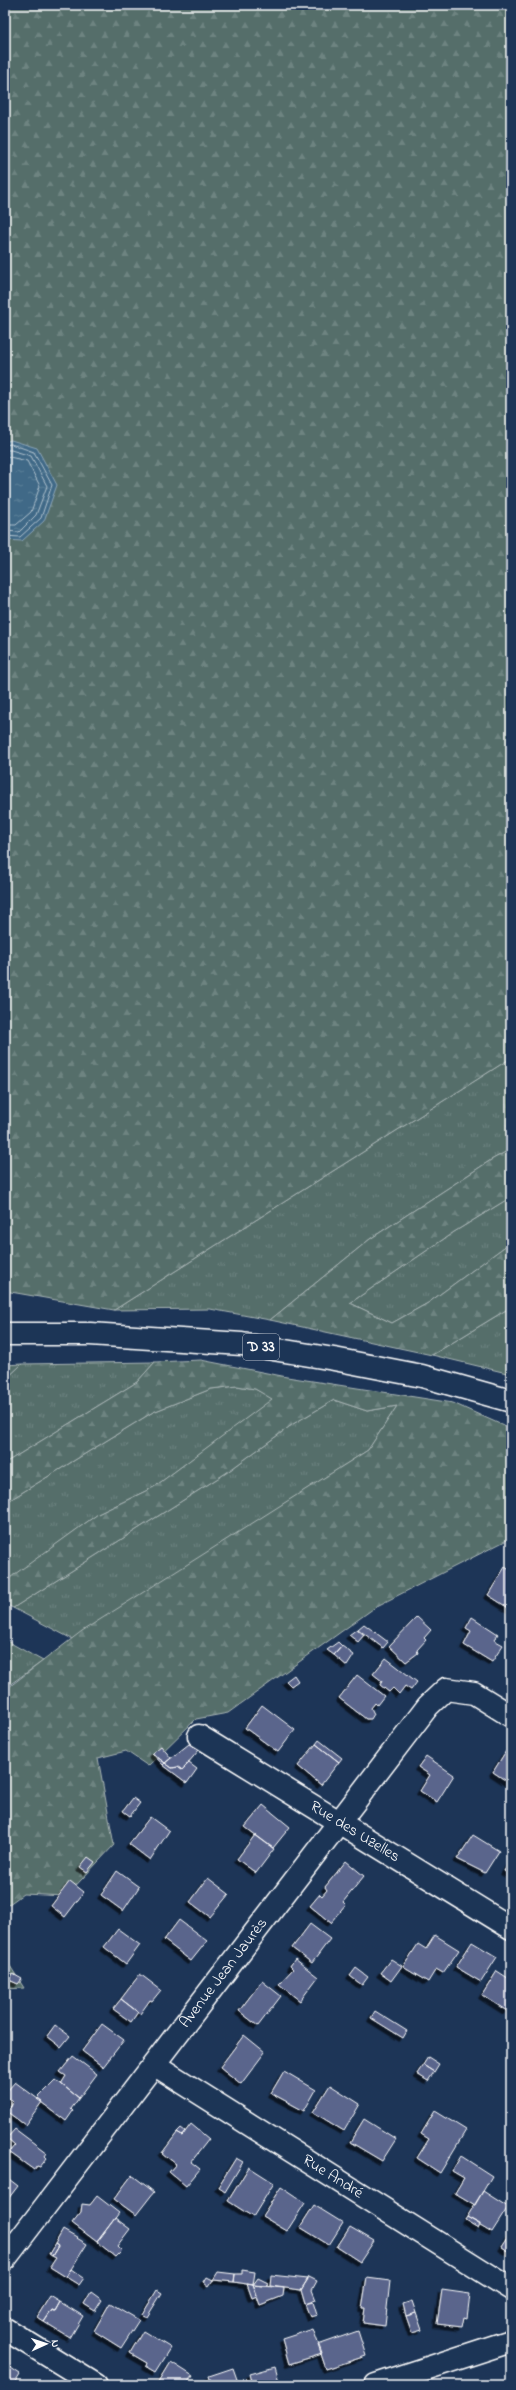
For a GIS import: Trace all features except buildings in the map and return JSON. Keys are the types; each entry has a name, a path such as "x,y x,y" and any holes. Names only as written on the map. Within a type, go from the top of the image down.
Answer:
{"street":[{"name":"D 33","path":"5,1334 98,1335 242,1344 334,1359 422,1376 511,1401"},
{"name":"Avenue Jean Jaurès","path":"5,2259 155,2065 428,1706 446,1689 474,1693 511,1716"},
{"name":"Rue des Uzelles","path":"199,1736 511,1928"},
{"name":"Rue André","path":"155,2065 511,2289"},
{"path":"5,2329 96,2385"},
{"path":"376,2385 511,2341"}],"green space":[{"path":"5,5 511,5 511,1058 114,1310 5,1291"},
{"path":"511,1058 511,1149 491,1160 370,1239 270,1320 210,1309 114,1310"},
{"path":"511,1149 511,1197 454,1232 350,1303 392,1323 428,1303 511,1242 511,1307 432,1355 270,1320 370,1239 491,1160"},
{"path":"511,1197 511,1242 428,1303 392,1323 350,1303 454,1232"},
{"path":"511,1307 511,1374 432,1355"},
{"path":"201,1360 287,1377 453,1403 511,1429 511,1538 377,1606 228,1713 196,1719 148,1766 126,1751 98,1758 114,1845 66,1896 23,1894 5,1907 5,1690 82,1631 368,1450 397,1406 367,1411 334,1400 293,1424 226,1473 13,1608 5,1604 5,1582 15,1574 98,1514 154,1487 272,1399 255,1389 237,1386 211,1389 153,1412 5,1503 5,1463 137,1382 155,1362"},
{"path":"155,1362 137,1382 5,1463 5,1380 22,1364"},
{"path":"22,1364 5,1380 5,1365"},
{"path":"237,1386 255,1389 273,1399 154,1487 98,1514 5,1582 5,1503 153,1412 211,1389"},
{"path":"334,1400 367,1411 397,1406 368,1450 72,1639 13,1608 226,1473 293,1424"},
{"path":"5,1640 43,1661 5,1688"},
{"path":"5,1958 24,1988 5,1989"}],"water":[{"path":"11,440 37,448 57,485 44,521 22,541 5,540 5,442"}]}
